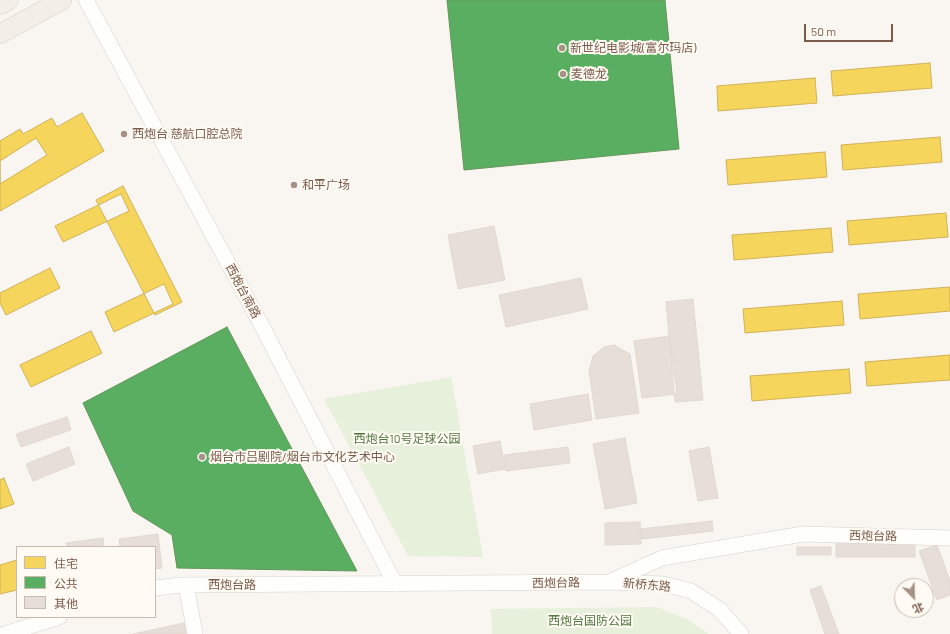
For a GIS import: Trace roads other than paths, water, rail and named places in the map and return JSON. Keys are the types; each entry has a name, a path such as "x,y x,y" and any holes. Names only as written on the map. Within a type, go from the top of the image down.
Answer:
{"main road":[{"path":"0,5 9,0"},
{"path":"0,34 62,0"}],"street":[{"name":"西炮台南路","path":"86,0 262,326 394,584"},
{"name":"西炮台路","path":"156,588 186,585 608,582 662,558 803,534 950,538"},
{"name":"新桥东路","path":"608,582 664,584 691,591 720,610 741,634"},
{"path":"186,585 195,634"},
{"path":"5,634 56,618"}],"place":[{"name":"新世纪电影城(富尔玛店)","path":"562,48"},
{"name":"麦德龙","path":"563,74"},
{"name":"西炮台 慈航口腔总院","path":"124,134"},
{"name":"和平广场","path":"294,185"},
{"name":"烟台市吕剧院/烟台市文化艺术中心","path":"202,457"}],"park label":[{"name":"西炮台10号足球公园","path":"407,439"},
{"name":"西炮台国防公园","path":"590,621"}]}
